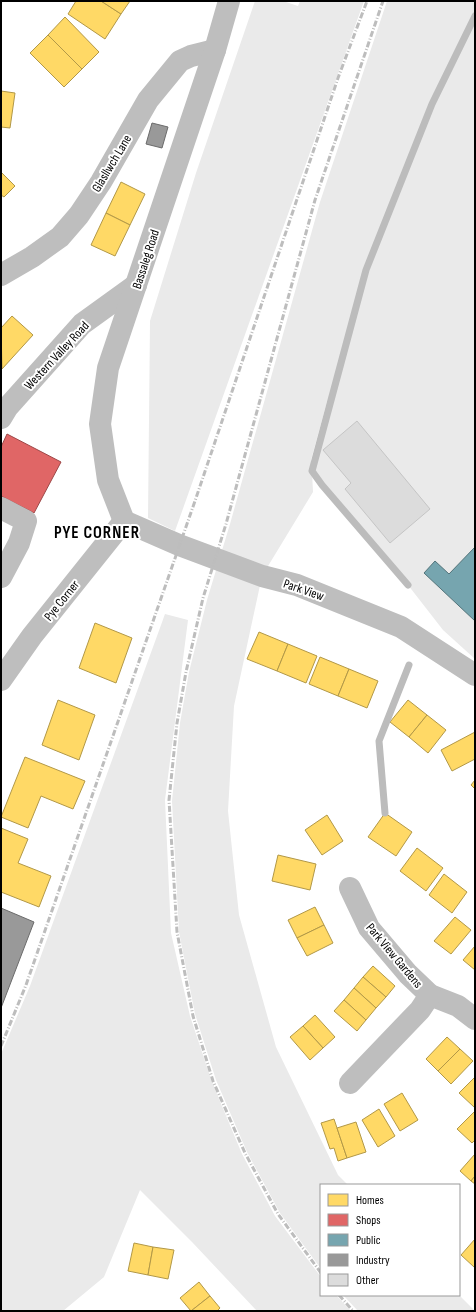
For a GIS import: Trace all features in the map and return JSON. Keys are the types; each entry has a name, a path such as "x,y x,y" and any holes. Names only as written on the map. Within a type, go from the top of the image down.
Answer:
{"street":[{"name":"Bassaleg Road","path":"124,521 108,480 100,424 108,368 215,50 229,1"},
{"name":"Glasllwch Lane","path":"1,275 32,258 60,237 79,215 101,182 148,100 180,61 191,56 215,50"},
{"name":"Western Valley Road","path":"1,418 7,408 82,324 136,285"},
{"path":"1,508 26,521 19,543 1,577"},
{"name":"Park View","path":"124,521 180,545 262,576 297,584 401,626 475,675"},
{"name":"Pye Corner","path":"1,680 32,636 124,521"},
{"name":"Park View Gardens","path":"350,888 369,928 408,974 430,996 458,1006 475,1019"},
{"path":"350,1083 420,1010 430,996"}],"shaded area":[{"path":"255,1 283,1 298,6 300,1 364,1 175,531 148,518 150,321 196,173"},
{"path":"387,1 475,1 475,659 443,630 408,585 312,472 313,492 262,576 234,706 228,811 239,915 276,1047 338,1175 347,1184 320,1184 320,1268 280,1213 247,1152 216,1080 195,1014 179,932 172,801 180,723 189,672 207,600 230,524 320,202","holes":["328,398 312,469 311,460"]},
{"path":"165,614 188,620 165,800 171,933 190,1016 212,1082 242,1154 275,1216 320,1276 320,1296 337,1296 351,1311 257,1311 192,1242 140,1190 104,1277 63,1311 1,1311 1,1054 30,986"},
{"path":"344,1296 460,1296 475,1311 358,1311"}],"building: Homes":[{"path":"76,1 101,1 121,14 105,39 68,14"},
{"path":"101,1 130,1 121,14"},
{"path":"65,17 99,52 82,69 48,35"},
{"path":"48,35 82,69 64,87 30,53"},
{"path":"1,91 15,93 10,128 1,127"},
{"path":"1,172 15,186 4,197 1,195"},
{"path":"121,182 145,194 130,225 106,213"},
{"path":"106,213 130,225 115,256 91,245"},
{"path":"12,316 33,335 2,369 1,328"},
{"path":"95,623 132,638 116,683 79,668"},
{"path":"259,632 288,644 277,671 247,659"},
{"path":"288,644 317,656 306,683 277,671"},
{"path":"320,657 349,669 338,696 309,684"},
{"path":"349,669 378,681 367,708 338,696"},
{"path":"58,700 95,715 79,760 42,745"},
{"path":"408,700 427,715 409,737 390,722"},
{"path":"427,715 446,730 428,753 409,737"},
{"path":"475,732 475,759 452,771 441,750"},
{"path":"25,757 85,781 73,809 41,796 28,828 1,817"},
{"path":"475,780 475,789 471,785"},
{"path":"385,813 412,832 396,856 368,837"},
{"path":"327,815 343,841 322,855 305,830"},
{"path":"1,828 28,839 18,863 51,876 39,907 1,892"},
{"path":"417,848 443,868 426,891 400,871"},
{"path":"278,855 316,864 310,890 272,881"},
{"path":"444,874 467,892 452,913 429,895"},
{"path":"315,907 324,925 297,938 288,920"},
{"path":"455,917 471,930 451,954 434,941"},
{"path":"324,925 333,943 307,956 297,938"},
{"path":"475,946 475,970 463,960"},
{"path":"373,966 395,986 386,997 363,977"},
{"path":"363,977 386,997 376,1008 354,988"},
{"path":"354,988 376,1008 366,1020 344,1000"},
{"path":"344,1000 366,1020 357,1031 334,1011"},
{"path":"315,1015 335,1037 323,1048 303,1026"},
{"path":"303,1026 323,1048 310,1060 290,1037"},
{"path":"447,1037 460,1049 438,1071 426,1059"},
{"path":"460,1049 473,1061 451,1084 438,1071"},
{"path":"475,1077 475,1106 474,1107 459,1093"},
{"path":"402,1093 418,1120 400,1131 384,1104"},
{"path":"379,1109 395,1136 378,1147 362,1120"},
{"path":"475,1111 475,1140 472,1143 457,1129"},
{"path":"334,1119 347,1158 338,1161 334,1148 330,1149 321,1123"},
{"path":"356,1122 366,1152 347,1158 337,1128"},
{"path":"475,1154 475,1176 471,1181 460,1171"},
{"path":"475,1176 475,1184 471,1181"},
{"path":"475,1239 475,1266 474,1267 461,1255"},
{"path":"134,1243 153,1247 148,1275 128,1271"},
{"path":"153,1247 174,1250 168,1279 148,1275"},
{"path":"199,1282 210,1296 191,1311 180,1298"},
{"path":"210,1296 220,1308 217,1311 191,1311"}],"building: Shops":[{"path":"7,434 61,462 34,513 1,496 1,447"}],"building: Public":[{"path":"475,547 475,621 424,573 435,561 449,574"}],"building: Industry":[{"path":"152,123 168,127 162,148 146,144"},
{"path":"1,908 34,922 1,1008"}],"building: Other":[{"path":"357,421 430,509 390,543 345,489 351,483 323,450"}],"waterway":[{"path":"408,585 322,485 312,471 366,270 432,104 475,16"},
{"path":"385,813 379,741 409,665"}],"railway":[{"path":"1,1046 26,985 195,501 338,78 367,1"},
{"path":"320,1272 278,1214 245,1153 213,1081 193,1016 177,932 169,800 177,723 186,672 203,598 226,524 315,200 383,1"},
{"path":"340,1296 353,1311"}],"district":[{"name":"PYE CORNER","path":"97,532"}]}
